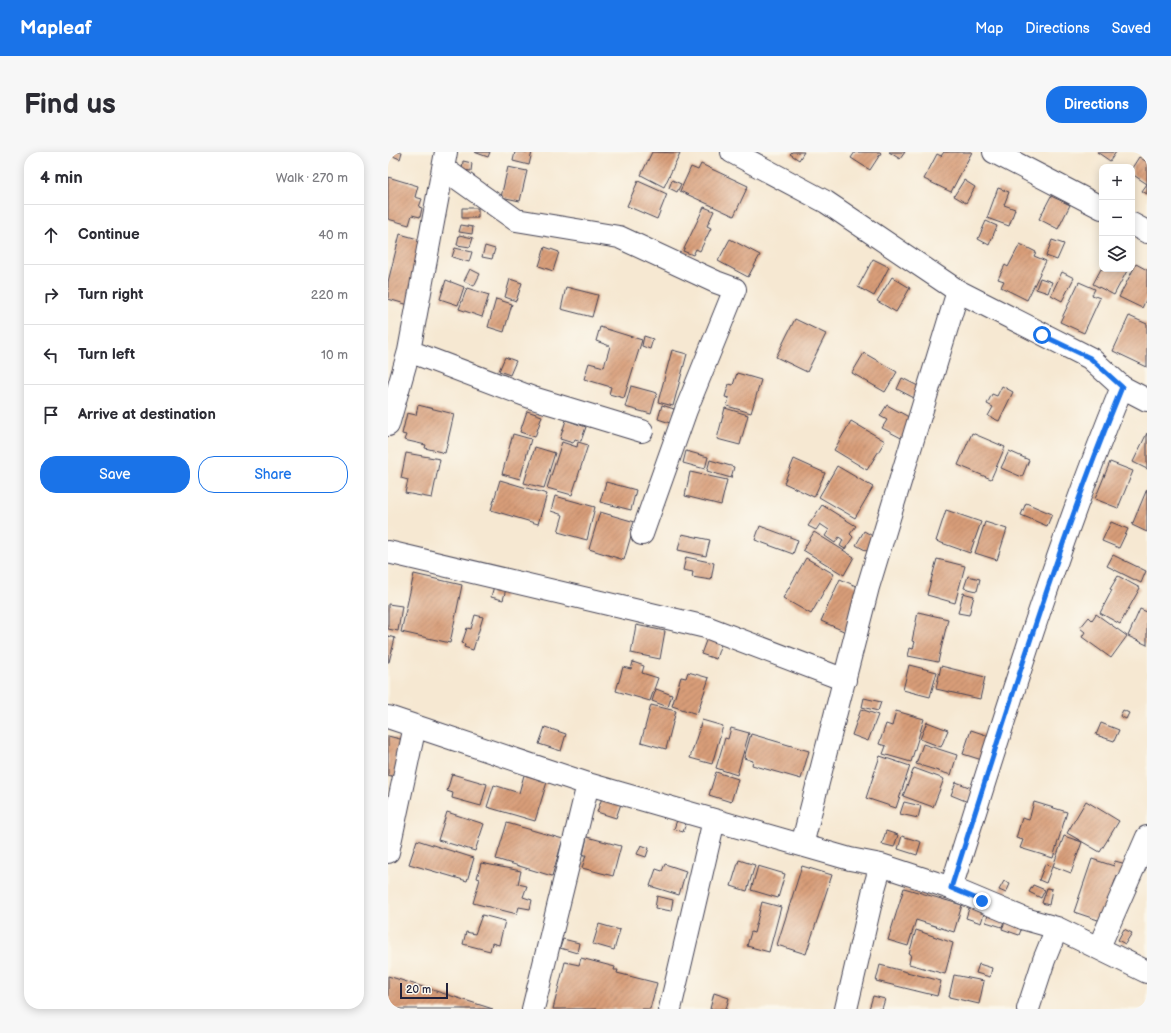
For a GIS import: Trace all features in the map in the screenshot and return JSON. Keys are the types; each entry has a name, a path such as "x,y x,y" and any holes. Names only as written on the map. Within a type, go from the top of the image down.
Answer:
{"street":[{"path":"732,152 826,202 958,292 1090,358 1122,387 1147,400"},
{"path":"1006,155 1099,206"},
{"path":"388,425 409,351 445,160 516,220 619,237 716,282 735,288 686,410 642,534"},
{"path":"1135,226 1147,232"},
{"path":"802,846 868,588 958,292"},
{"path":"409,351 533,398 642,431"},
{"path":"951,888 1035,623 1092,463 1122,387"},
{"path":"388,552 706,627 845,680"},
{"path":"388,717 588,784 802,846 850,859 881,865 951,888 1024,919 1057,928 1099,947 1147,972"},
{"path":"388,852 415,726"},
{"path":"533,1009 588,784"},
{"path":"670,1009 714,820"},
{"path":"1099,947 1147,838"},
{"path":"846,1009 881,865"},
{"path":"1028,1009 1044,960 1057,928"}],"building":[{"path":"388,152 402,152 400,159 388,154"},
{"path":"474,152 490,152 488,157"},
{"path":"515,152 532,152 529,165 513,161"},
{"path":"652,152 680,153 664,187 641,175"},
{"path":"792,152 804,152 799,160 790,154"},
{"path":"855,152 881,153 870,170 851,158"},
{"path":"889,152 905,152 900,159"},
{"path":"944,152 972,152 951,192 924,179 937,154 941,156"},
{"path":"1097,152 1116,152 1110,161"},
{"path":"1139,157 1147,162 1147,184 1135,176 1135,164"},
{"path":"463,161 472,163 471,171 462,170"},
{"path":"701,164 748,186 734,216 680,191 691,167 698,170"},
{"path":"508,167 527,171 520,201 501,197"},
{"path":"388,177 418,186 415,197 422,199 419,207 422,208 420,217 412,215 409,225 388,219"},
{"path":"672,180 681,184 677,192 669,188"},
{"path":"964,180 975,187 966,203 954,196"},
{"path":"638,181 667,194 657,219 627,206"},
{"path":"1147,184 1147,194 1142,191"},
{"path":"998,188 1009,192 1004,205 1015,209 1009,226 987,218"},
{"path":"1051,196 1070,205 1058,229 1039,219"},
{"path":"704,207 714,211 707,226 711,228 700,251 696,249 693,255 683,251"},
{"path":"462,208 478,208 478,218 462,218"},
{"path":"986,221 997,226 989,245 978,239"},
{"path":"461,225 473,227 472,234 459,232"},
{"path":"400,234 425,241 409,305 388,299 388,282"},
{"path":"459,235 473,238 470,247 457,245"},
{"path":"730,239 760,255 748,277 718,261"},
{"path":"1052,240 1064,244 1057,260 1046,256"},
{"path":"1020,244 1036,252 1034,256 1046,261 1027,300 1001,287 1004,281 998,279 1005,265 1008,267"},
{"path":"485,246 495,249 492,259 482,257"},
{"path":"545,247 559,252 553,271 539,266"},
{"path":"455,248 472,252 469,262 452,257"},
{"path":"873,259 889,267 874,296 858,287"},
{"path":"1136,264 1147,270 1147,298 1142,308 1119,297 1132,272 1135,272"},
{"path":"470,269 480,274 474,286 464,281"},
{"path":"1062,272 1074,278 1062,301 1051,295"},
{"path":"1099,272 1126,272 1114,295 1093,284"},
{"path":"892,277 910,288 896,312 877,301"},
{"path":"1040,278 1052,282 1048,293 1036,289"},
{"path":"510,279 522,283 516,301 505,297"},
{"path":"446,280 464,287 458,305 440,299"},
{"path":"1079,282 1095,289 1092,295 1100,298 1084,333 1060,322"},
{"path":"566,287 598,295 592,317 561,309"},
{"path":"467,288 489,295 482,317 459,309"},
{"path":"496,299 512,304 504,332 488,327"},
{"path":"1129,316 1147,324 1147,367 1113,351"},
{"path":"795,319 826,334 807,372 776,357"},
{"path":"600,327 642,340 624,398 609,394 611,387 584,379 589,363 604,367 610,346 596,341"},
{"path":"644,336 653,339 650,349 642,346"},
{"path":"672,350 687,354 673,406 658,402"},
{"path":"864,353 897,372 885,392 852,373"},
{"path":"505,357 516,361 510,375 499,371"},
{"path":"737,373 761,380 751,413 727,406 729,398 725,397 729,384 733,385"},
{"path":"902,378 922,388 916,399 897,389"},
{"path":"631,386 657,393 651,414 625,407"},
{"path":"1002,386 1013,392 999,421 988,416 993,407 987,404 992,394 997,396"},
{"path":"418,405 454,414 445,453 425,448 426,445 404,440 406,435 402,434 407,413 416,415"},
{"path":"662,405 674,409 670,423 658,419"},
{"path":"887,405 916,421 905,440 882,428 887,420 880,416"},
{"path":"725,408 748,415 740,445 717,439"},
{"path":"527,411 542,416 535,437 520,432"},
{"path":"566,420 586,427 581,441 575,439 573,443 560,439"},
{"path":"851,421 885,441 867,470 834,450"},
{"path":"972,433 1005,447 991,479 958,465"},
{"path":"1147,433 1147,469 1133,462"},
{"path":"513,434 531,439 520,479 502,474"},
{"path":"562,442 577,447 578,442 588,445 572,495 547,488"},
{"path":"535,447 555,453 544,488 524,483"},
{"path":"686,451 708,457 705,469 683,463"},
{"path":"1009,451 1029,460 1022,477 1001,468"},
{"path":"406,453 440,459 432,498 405,493 408,480 401,478"},
{"path":"794,459 825,473 814,497 784,483"},
{"path":"710,460 734,467 731,478 707,471"},
{"path":"1110,462 1133,471 1118,508 1095,499"},
{"path":"837,466 873,487 855,518 819,497"},
{"path":"690,472 727,480 721,505 685,496"},
{"path":"500,480 547,494 538,524 491,510"},
{"path":"606,482 636,490 631,510 600,502"},
{"path":"1147,489 1147,532 1132,525"},
{"path":"555,496 595,507 587,540 558,532 563,515 551,511"},
{"path":"1026,503 1052,514 1047,526 1021,515"},
{"path":"822,505 856,526 850,534 853,537 845,549 840,546 843,540 839,537 835,543 825,536 829,530 820,524 816,530 808,526"},
{"path":"946,510 981,522 970,553 936,541"},
{"path":"600,512 635,522 624,560 589,549"},
{"path":"985,522 1007,529 997,560 975,553"},
{"path":"1111,522 1128,529 1119,548 1102,541"},
{"path":"760,526 798,540 793,554 755,540"},
{"path":"864,531 876,538 867,551 856,545"},
{"path":"814,532 854,557 844,575 803,550"},
{"path":"682,534 710,540 706,556 678,550"},
{"path":"1113,555 1146,571 1141,583 1107,566"},
{"path":"686,557 714,563 711,580 692,577 693,572 683,570"},
{"path":"806,558 834,574 811,614 783,598"},
{"path":"937,559 965,566 955,603 927,595"},
{"path":"414,574 462,585 450,643 401,632"},
{"path":"968,576 980,579 977,591 964,588"},
{"path":"1118,576 1140,588 1120,624 1100,613 1112,590 1110,589"},
{"path":"840,579 865,590 846,632 821,621"},
{"path":"494,586 506,589 503,600 491,597"},
{"path":"963,593 974,596 969,615 958,613"},
{"path":"388,604 402,606 398,631 388,629"},
{"path":"1140,609 1147,612 1147,645 1128,636"},
{"path":"918,612 948,619 938,662 908,656 910,648 913,649 915,642 912,641"},
{"path":"1096,614 1127,636 1111,658 1082,637 1085,632 1080,628 1089,617 1092,620"},
{"path":"475,615 483,617 473,650 464,647 465,644 462,643 467,628 471,629"},
{"path":"636,625 665,631 660,659 631,653"},
{"path":"388,636 395,638 389,662 388,662"},
{"path":"707,638 721,643 716,659 701,654"},
{"path":"633,662 644,666 642,673 658,678 650,701 616,691 623,667 631,669"},
{"path":"909,665 937,672 930,697 903,690"},
{"path":"941,666 985,677 980,699 936,689"},
{"path":"688,672 709,678 697,714 672,706 681,677 686,678"},
{"path":"656,689 672,695 668,707 652,701"},
{"path":"864,698 881,702 878,711 862,707"},
{"path":"651,705 676,711 666,749 641,742"},
{"path":"861,709 878,715 868,741 852,735"},
{"path":"1123,710 1129,713 1126,719 1120,716"},
{"path":"896,711 924,719 911,762 883,754 886,746 879,744 886,724 892,726"},
{"path":"702,720 723,726 712,764 690,758"},
{"path":"927,722 948,730 941,747 920,739"},
{"path":"1101,723 1119,730 1114,741 1096,735"},
{"path":"545,727 566,734 561,751 539,744"},
{"path":"731,728 749,733 737,775 716,768 725,738 728,739"},
{"path":"971,730 992,737 985,761 963,754"},
{"path":"751,734 809,751 801,779 752,765 753,761 744,758"},
{"path":"388,736 404,740 395,777 388,775"},
{"path":"923,744 957,755 951,775 916,764"},
{"path":"880,756 910,766 896,808 866,798"},
{"path":"914,768 944,779 933,807 903,796"},
{"path":"716,772 738,779 731,802 709,795"},
{"path":"452,774 487,784 481,806 452,798 453,793 447,791"},
{"path":"524,775 547,782 535,821 487,807 494,785 519,793"},
{"path":"956,782 974,789 968,802 951,795"},
{"path":"603,795 622,801 616,818 597,812"},
{"path":"1086,801 1119,821 1100,852 1067,833"},
{"path":"904,802 921,806 918,818 900,814"},
{"path":"1034,802 1067,812 1053,858 1020,848 1023,840 1016,838 1022,818 1029,820"},
{"path":"447,812 484,824 475,851 438,840"},
{"path":"678,817 687,820 683,832 674,829"},
{"path":"507,823 563,839 552,876 496,859"},
{"path":"886,831 898,835 894,847 882,844"},
{"path":"902,836 921,842 917,855 898,849"},
{"path":"1064,836 1082,842 1071,873 1053,866"},
{"path":"587,837 621,846 613,876 582,868 586,855 583,855"},
{"path":"417,840 474,858 467,881 409,864"},
{"path":"641,845 649,848 646,857 637,854"},
{"path":"1092,859 1114,866 1115,861 1126,864 1122,877 1117,875 1101,921 1074,912"},
{"path":"739,860 755,865 747,891 731,886"},
{"path":"481,863 521,871 518,884 527,886 523,897 532,900 530,909 519,907 517,914 473,903 480,879 477,878"},
{"path":"665,864 686,871 679,895 650,886 656,869 662,871"},
{"path":"1045,864 1052,867 1046,883 1039,880"},
{"path":"758,866 785,874 778,898 751,890"},
{"path":"802,866 832,875 806,954 777,945"},
{"path":"1004,881 1010,884 1006,893 999,890"},
{"path":"1033,885 1045,890 1041,898 1029,892"},
{"path":"904,888 962,905 954,932 916,920 908,946 888,940"},
{"path":"1047,888 1052,889 1049,905 1042,903"},
{"path":"657,896 673,900 671,911 655,908"},
{"path":"762,902 781,907 769,952 747,946 751,932 754,933"},
{"path":"971,902 986,907 981,923 966,918"},
{"path":"989,911 1006,916 1002,927 986,922"},
{"path":"482,915 505,921 499,945 492,943 490,951 463,944 466,932 475,934"},
{"path":"1007,917 1023,925 1019,935 1002,929"},
{"path":"599,924 620,930 614,950 593,944"},
{"path":"1124,929 1132,933 1125,944 1118,940"},
{"path":"916,930 953,943 945,974 909,964 911,954 909,954"},
{"path":"563,939 579,943 577,953 560,948"},
{"path":"581,958 615,967 614,970 618,970 617,973 657,983 650,1009 553,1009 565,962 579,965"},
{"path":"979,964 992,968 990,977 976,973"},
{"path":"880,965 941,981 937,996 876,981"},
{"path":"954,975 984,981 979,1004 949,997"},
{"path":"388,976 493,1009 388,1009"},
{"path":"714,993 729,998 726,1009 710,1009"},
{"path":"873,996 885,999 882,1009 869,1009"}],"route":[{"path":"982,901 951,888 1035,623 1092,463 1122,387 1090,358 1042,335"}]}
